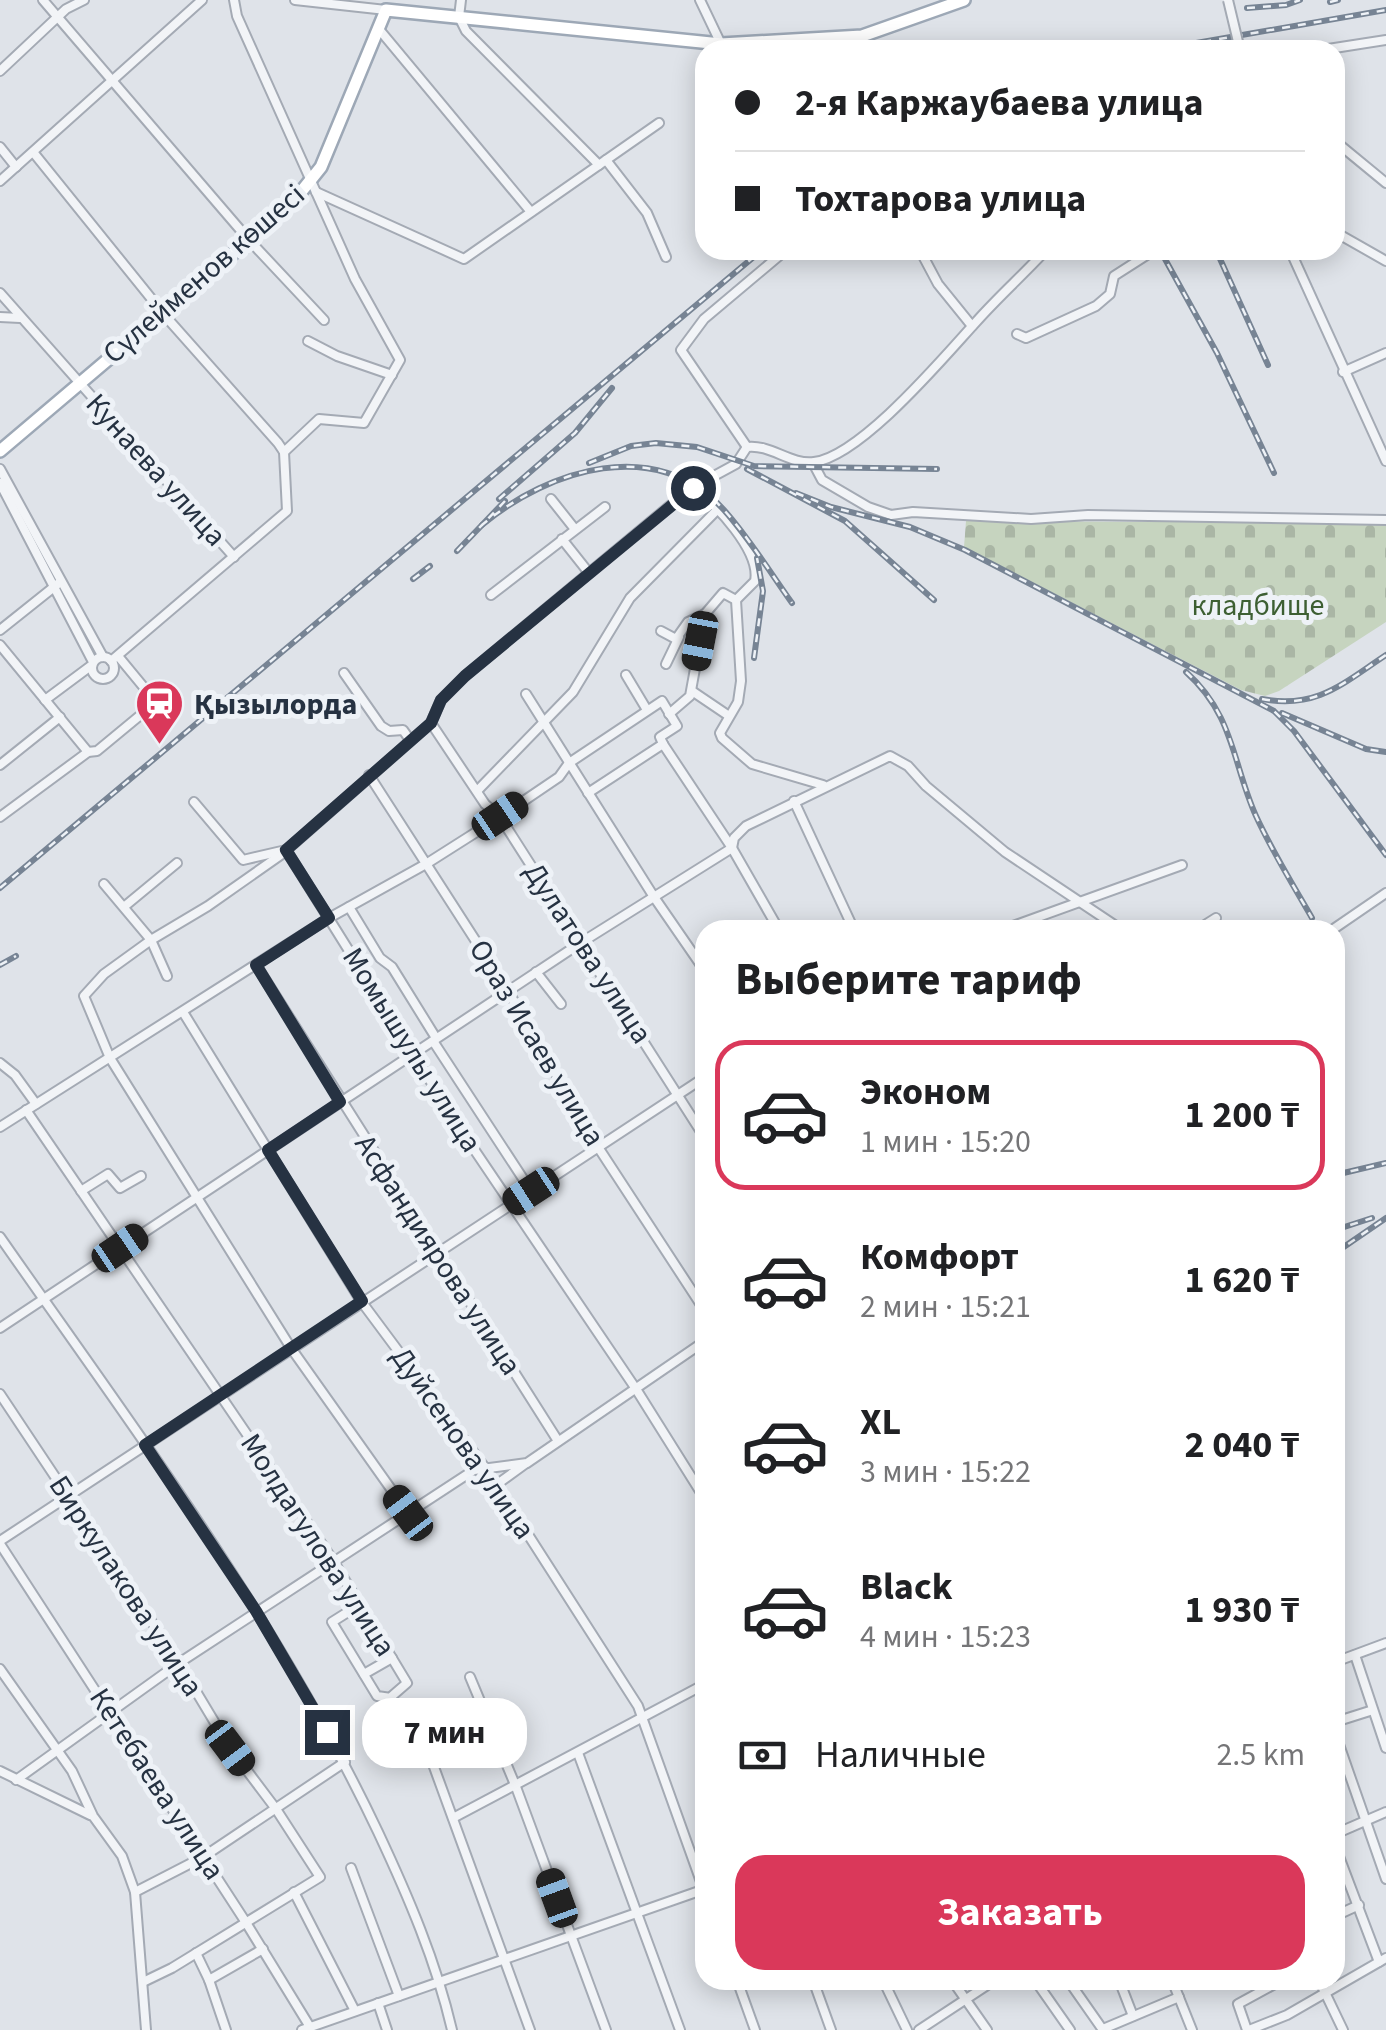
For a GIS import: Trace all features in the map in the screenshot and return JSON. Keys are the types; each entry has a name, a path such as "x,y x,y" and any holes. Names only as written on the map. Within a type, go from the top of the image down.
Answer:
{"main road":[{"path":"792,40 862,36 959,1"},
{"name":"Сүлейменов көшесі","path":"0,451 314,187 378,28 391,7"},
{"path":"391,7 695,41"}],"street":[{"path":"42,0 249,240 324,320"},
{"path":"0,181 202,0"},
{"path":"234,0 237,16 355,280 400,360 364,423 319,419 284,452"},
{"path":"294,0 391,7"},
{"path":"460,0 459,17 486,53 602,162 647,213 666,256"},
{"path":"700,0 719,40"},
{"path":"1228,0 1238,40"},
{"path":"0,71 57,17 80,1"},
{"path":"378,28 531,212"},
{"path":"1345,47 1386,40"},
{"path":"314,187 464,258 659,122"},
{"path":"0,147 16,167"},
{"path":"1345,149 1386,183"},
{"path":"33,152 162,312 284,452 287,511 111,658 93,664 46,700"},
{"path":"1345,238 1386,261"},
{"path":"748,448 681,350 704,319 774,260"},
{"path":"925,260 938,284 972,326"},
{"path":"408,1513 362,1454 291,1348 110,1058 84,996 104,974 151,940 286,850 431,723 441,700 465,676 692,489 736,464 748,448 757,446 798,462 835,457 911,394 1036,260"},
{"path":"1017,334 1026,338 1096,306 1110,294 1114,276 1139,260"},
{"path":"1295,260 1386,461"},
{"name":"Кунаева улица","path":"0,292 234,557"},
{"path":"0,317 22,318"},
{"path":"308,341 392,376"},
{"path":"1343,372 1386,353"},
{"path":"1373,435 1386,429"},
{"path":"812,462 822,480 868,508 891,515 913,512 1031,519 1088,515 1386,520"},
{"path":"0,469 58,584 93,664 93,674 103,680 113,673 111,658"},
{"path":"0,484 58,584 111,658 151,696 152,704 97,752 88,752 0,816"},
{"path":"692,489 718,508 755,564 755,581 736,600 741,681 738,702 720,733 722,738 752,764 826,786"},
{"path":"551,499 574,528"},
{"path":"491,595 605,507"},
{"path":"476,791 572,692 630,598 718,508"},
{"path":"562,540 589,573"},
{"path":"0,630 58,584"},
{"path":"666,664 688,622 706,614 723,593 736,600"},
{"path":"670,714 688,700 692,690 706,614"},
{"path":"661,631 679,637"},
{"path":"0,645 88,752"},
{"path":"344,673 381,726 389,731 403,730 410,740"},
{"path":"626,676 647,710"},
{"path":"692,690 730,716"},
{"path":"526,694 695,957"},
{"path":"0,1127 329,918 426,864 559,777 569,763 662,702 677,726 660,737 774,920"},
{"path":"0,765 60,718"},
{"name":"Дулатова улица","path":"431,723 476,791 500,816 695,1116"},
{"path":"588,792 664,744"},
{"path":"0,1328 536,972 732,848 734,838 746,826 890,756 908,766 926,786 1006,852 1107,920"},
{"name":"Ораз Исаев улица","path":"370,776 508,991 598,1147 695,1295"},
{"path":"794,800 849,920"},
{"path":"194,802 252,875"},
{"path":"243,860 286,850"},
{"name":"Момышулы улица","path":"286,850 510,1205 695,1483"},
{"path":"125,906 176,863"},
{"path":"1032,920 1182,865"},
{"path":"104,884 151,940 166,976"},
{"path":"1345,921 1386,893"},
{"path":"348,907 380,958 392,967 531,1191"},
{"name":"Асфандиярова улица","path":"256,965 558,1442"},
{"path":"536,972 560,1004"},
{"name":"Дуйсенова улица","path":"182,1012 362,1301 486,1468 643,1716 695,1862"},
{"path":"0,1063 15,1075 36,1104"},
{"path":"0,1542 695,1083"},
{"name":"Молдагулова улица","path":"26,1110 334,1562 407,1683 392,1698"},
{"path":"81,1190 108,1174 120,1188 141,1176"},
{"path":"0,1237 256,1611 344,1762 399,1877 441,1981 452,2030"},
{"path":"496,1485 695,1347"},
{"name":"Биркулакова улица","path":"0,1394 179,1663 230,1748 320,1877 294,1892"},
{"path":"16,1780 179,1663 474,1470 527,1463"},
{"name":"Кетебаева улица","path":"0,1542 245,1921 306,2028"},
{"path":"359,1604 332,1622 377,1696 392,1698 430,1756 530,2030"},
{"path":"1345,1658 1386,1644"},
{"path":"1355,1655 1386,1748"},
{"path":"364,1674 392,1658"},
{"path":"0,1669 72,1770 92,1816 122,1856 135,1892 146,2030"},
{"path":"470,1677 516,1787 606,2030"},
{"path":"453,1818 695,1689"},
{"path":"1345,1719 1373,1710"},
{"path":"378,1746 411,1728"},
{"path":"578,1753 680,2030"},
{"path":"1345,1761 1386,1879"},
{"path":"135,1892 203,1857 344,1762"},
{"path":"0,1771 92,1816"},
{"path":"1345,1830 1386,1812"},
{"path":"351,1868 399,1996"},
{"path":"1345,1874 1383,1960 1345,1983"},
{"path":"143,1982 294,1892 355,2011"},
{"path":"306,2028 329,2026 355,2011 695,1893"},
{"path":"1345,1911 1359,1905"},
{"path":"210,1980 263,1950"},
{"path":"196,1953 210,1980 226,2030"},
{"path":"741,1990 755,2030"},
{"path":"817,1990 831,2030"},
{"path":"888,1990 906,2030"},
{"path":"959,1990 987,2030"},
{"path":"919,2030 980,1990"},
{"path":"1043,1990 1070,2030"},
{"path":"1075,1990 1103,2030 1178,1997"},
{"path":"1124,1990 1133,2016"},
{"path":"1176,1990 1192,2030"},
{"path":"1264,1990 1238,2004 1248,2030 1333,1990"},
{"path":"1323,1990 1342,2030"},
{"path":"378,2003 388,2030"}],"green space":[{"name":"кладбище","path":"966,521 1386,523 1386,622 1279,691 1265,696 1241,690 964,547"}],"railway":[{"path":"1247,8 1300,0"},
{"path":"1330,2 1338,0"},
{"path":"1214,40 1386,10"},
{"path":"0,888 750,260"},
{"path":"1166,260 1217,353 1274,473"},
{"path":"1221,260 1268,365"},
{"path":"499,499 575,433 612,388"},
{"path":"589,463 631,446 656,443 697,447 754,466 937,469"},
{"path":"505,501 482,525 539,488 570,476 603,468 636,467 667,473 697,487 724,510 792,603"},
{"path":"747,469 845,521 934,600"},
{"path":"796,493 831,507 910,527 965,550 1274,711 1294,731 1386,855"},
{"path":"457,551 482,525"},
{"path":"754,658 763,591 757,558"},
{"path":"413,579 430,566"},
{"path":"1262,699 1314,697 1386,655"},
{"path":"1186,672 1202,688 1223,722 1256,816 1312,918"},
{"path":"1282,713 1366,749 1386,752"},
{"path":"0,965 16,956"},
{"path":"1345,1173 1386,1163"},
{"path":"1345,1227 1372,1218"},
{"path":"1345,1246 1386,1218"}],"place":[{"name":"Қызылорда","path":"159,746"}],"route":[{"path":"327,1732 256,1611 145,1445 362,1301 268,1150 340,1102 256,965 329,918 286,850 431,723 441,700 465,676 693,488"}]}
